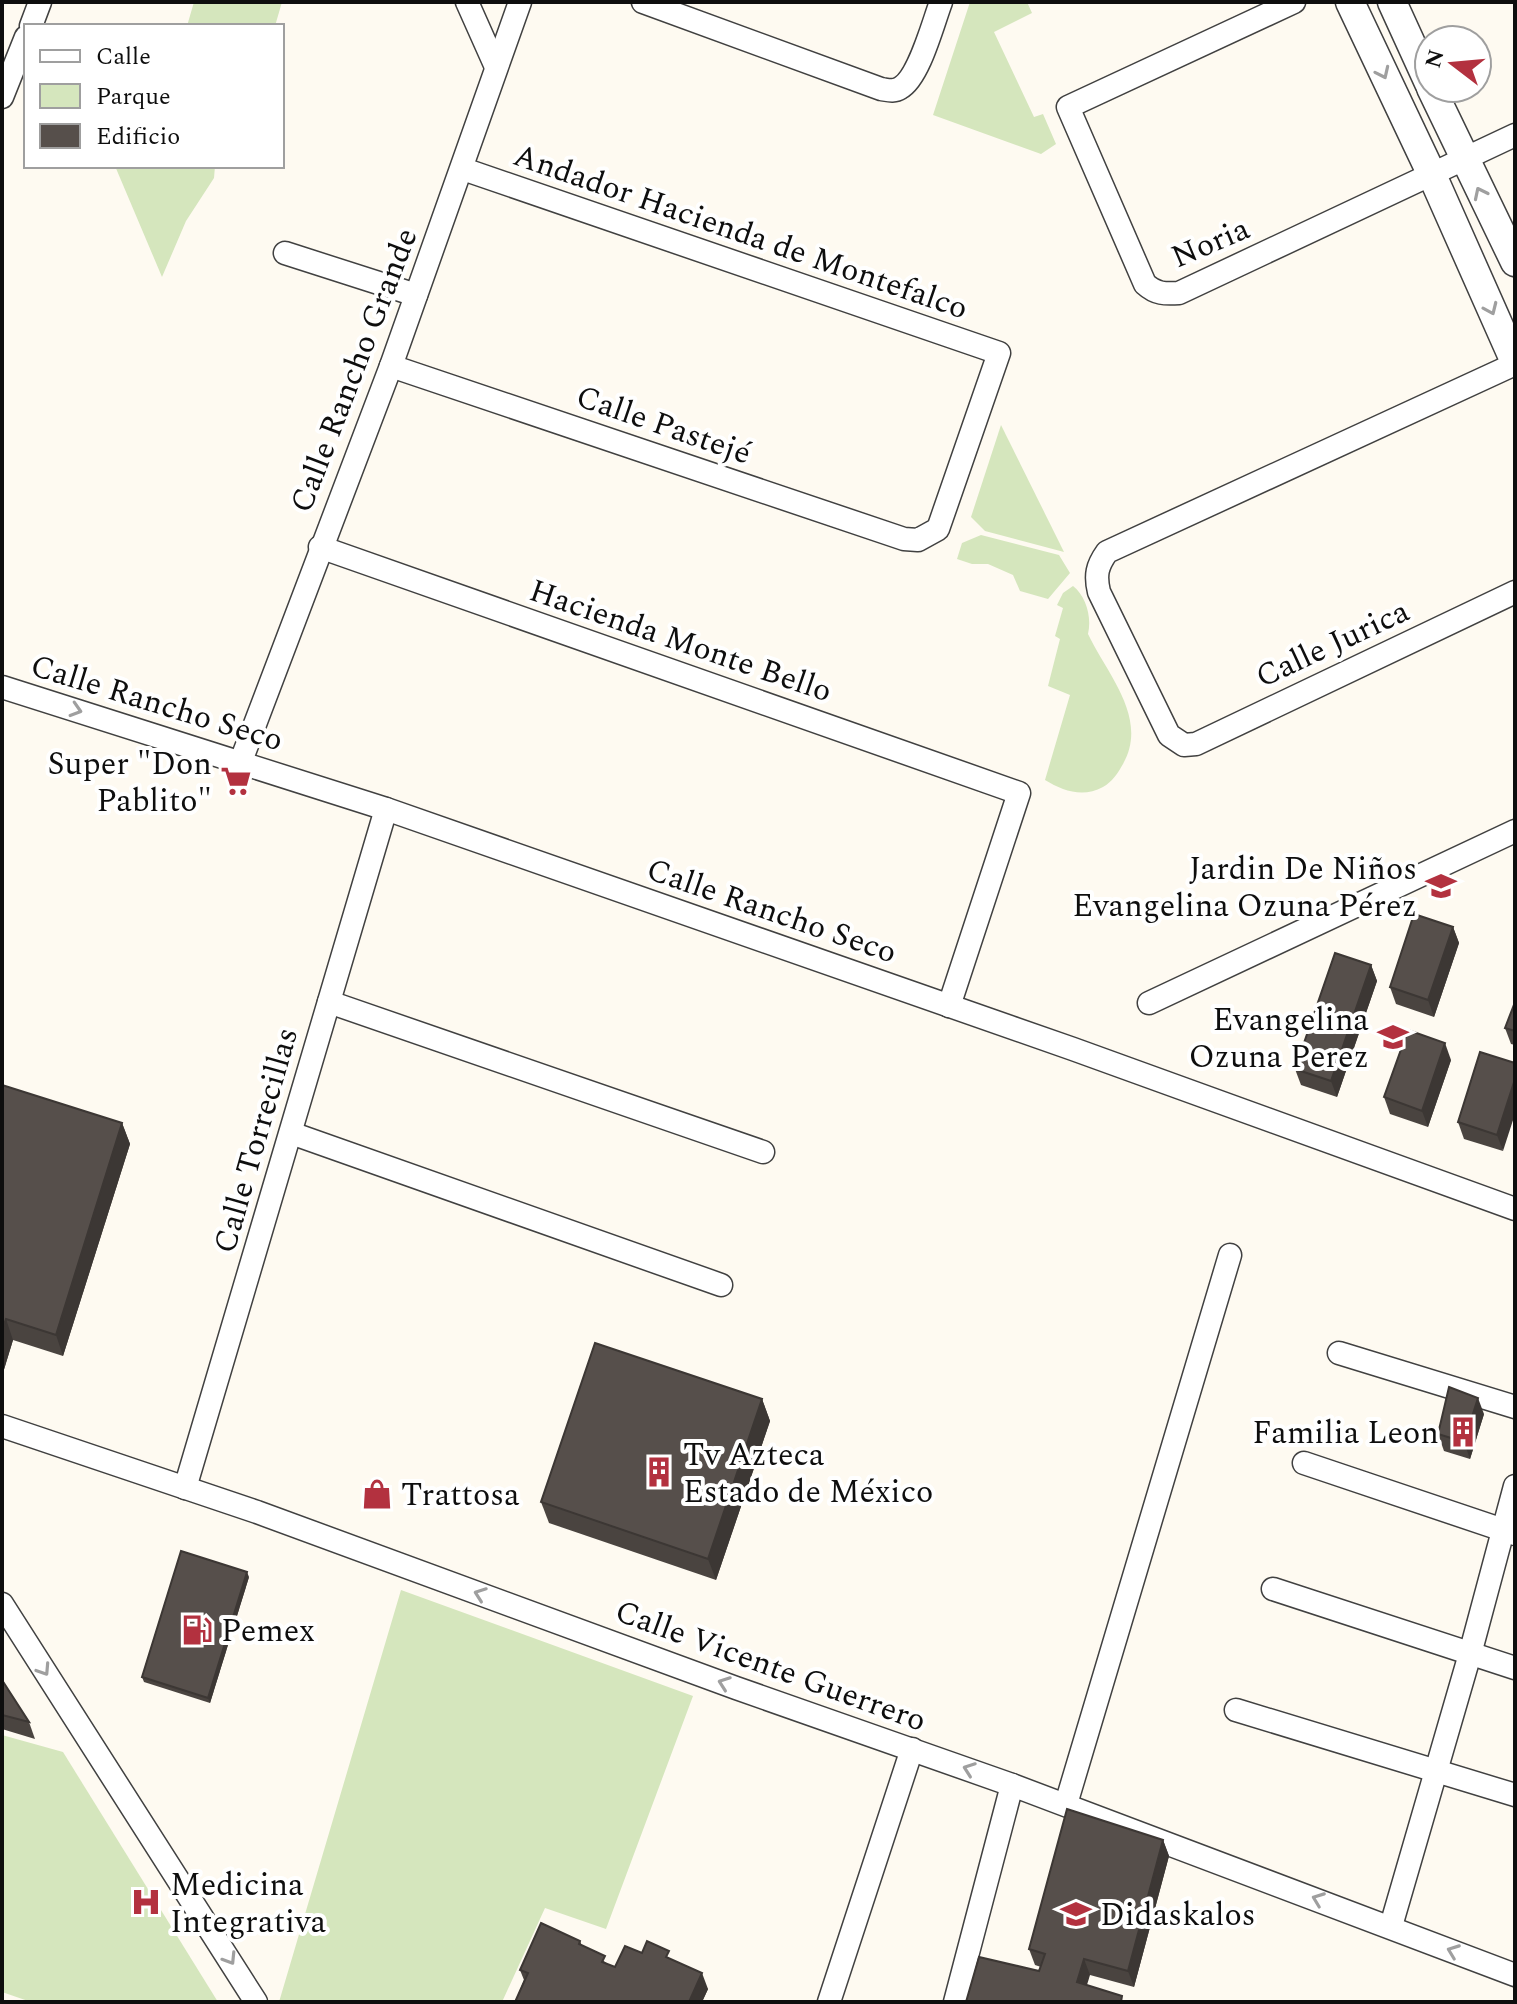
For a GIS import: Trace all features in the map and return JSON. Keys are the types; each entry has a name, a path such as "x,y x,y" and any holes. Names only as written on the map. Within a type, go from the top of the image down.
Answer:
{"street":[{"path":"32,24 40,2"},
{"path":"467,2 496,67"},
{"name":"Calle Rancho Grande","path":"241,761 391,366 520,2"},
{"path":"643,2 881,89 895,91 913,76 941,2"},
{"name":"Noria","path":"1294,2 1068,107 1145,284 1163,294 1179,293 1432,175"},
{"path":"1350,2 1432,175 1515,363"},
{"path":"1392,2 1413,48"},
{"path":"2,97 24,42"},
{"path":"1439,104 1515,262"},
{"path":"1432,175 1515,135"},
{"name":"Andador Hacienda de Montefalco","path":"463,169 999,353 938,529 918,540"},
{"path":"285,253 416,295"},
{"name":"Calle Jurica","path":"1515,363 1107,552 1095,576 1099,592 1169,735 1176,742 1196,744 1515,592"},
{"name":"Calle Pastejé","path":"391,366 904,539 918,540"},
{"name":"Hacienda Monte Bello","path":"320,547 1019,793 949,1006"},
{"name":"Calle Rancho Seco","path":"2,687 386,809 1515,1209"},
{"name":"Calle Torrecillas","path":"185,1488 386,809"},
{"path":"1149,1003 1515,831"},
{"path":"329,1002 763,1152"},
{"path":"291,1133 721,1285"},
{"path":"1066,1804 1230,1255"},
{"path":"1339,1353 1515,1407"},
{"name":"Calle Vicente Guerrero","path":"2,1426 272,1517 736,1688 1066,1804 1515,1975"},
{"path":"1304,1463 1508,1532"},
{"path":"1391,1926 1508,1532 1515,1486"},
{"path":"1273,1589 1515,1668"},
{"path":"2,1604 256,2002"},
{"path":"1236,1710 1515,1795"},
{"path":"829,2002 912,1749"},
{"path":"955,2002 1012,1785"}],"green space":[{"path":"194,2 282,2 276,24 188,24"},
{"path":"970,2 1027,2 1032,13 994,32 1034,117 1043,114 1056,144 1041,154 933,115"},
{"path":"116,168 215,168 214,178 186,221 162,277"},
{"path":"1001,425 1064,552 985,531 971,517"},
{"path":"981,535 1059,555 1070,573 1048,599 1020,591 1013,575 988,564 972,564 957,559 962,543"},
{"path":"1073,586 1085,601 1088,634 1122,697 1131,730 1130,747 1114,777 1103,787 1081,793 1045,780 1070,695 1048,686 1060,639 1055,636 1063,608 1057,605 1063,593"},
{"path":"401,1590 693,1696 606,1929 545,1908 502,2002 279,2002"},
{"path":"2,1735 63,1752 218,2002 31,2002 2,1992"}],"building":[{"path":"1414,914 1453,927 1428,1000 1390,987"},
{"path":"1335,953 1371,965 1331,1081 1295,1069"},
{"path":"1515,1002 1515,1031 1505,1028"},
{"path":"1408,1030 1445,1043 1422,1111 1384,1097"},
{"path":"1480,1052 1515,1063 1515,1079 1497,1135 1458,1122"},
{"path":"2,1085 122,1123 56,1335 6,1319 2,1330"},
{"name":"Tv Azteca Estado de México","path":"595,1343 762,1399 708,1559 541,1502"},
{"path":"1449,1387 1478,1398 1464,1442 1438,1434"},
{"name":"Pemex","path":"181,1551 247,1572 208,1698 142,1677"},
{"path":"2,1680 29,1722 2,1715"},
{"name":"Didaskalos","path":"1067,1809 1163,1840 1128,1971 1084,1959 1077,1982 1122,1996 1121,2002 966,2002 979,1957 1039,1971 1045,1954 1029,1949"},
{"path":"541,1923 580,1941 579,1944 605,1956 602,1962 615,1967 625,1946 642,1953 647,1941 669,1951 666,1957 702,1973 689,2002 515,2002 528,1973 520,1970"}],"place":[{"name":"Super \"Don Pablito\"","path":"236,781"},
{"name":"Jardin De Niños Evangelina Ozuna Pérez","path":"1441,886"},
{"name":"Evangelina Ozuna Perez","path":"1393,1037"},
{"name":"Familia Leon","path":"1463,1432"},
{"name":"Tv Azteca Estado de México","path":"659,1472"},
{"name":"Trattosa","path":"377,1494"},
{"name":"Pemex","path":"197,1630"},
{"name":"Medicina Integrativa","path":"146,1902"},
{"name":"Didaskalos","path":"1076,1914"}]}
